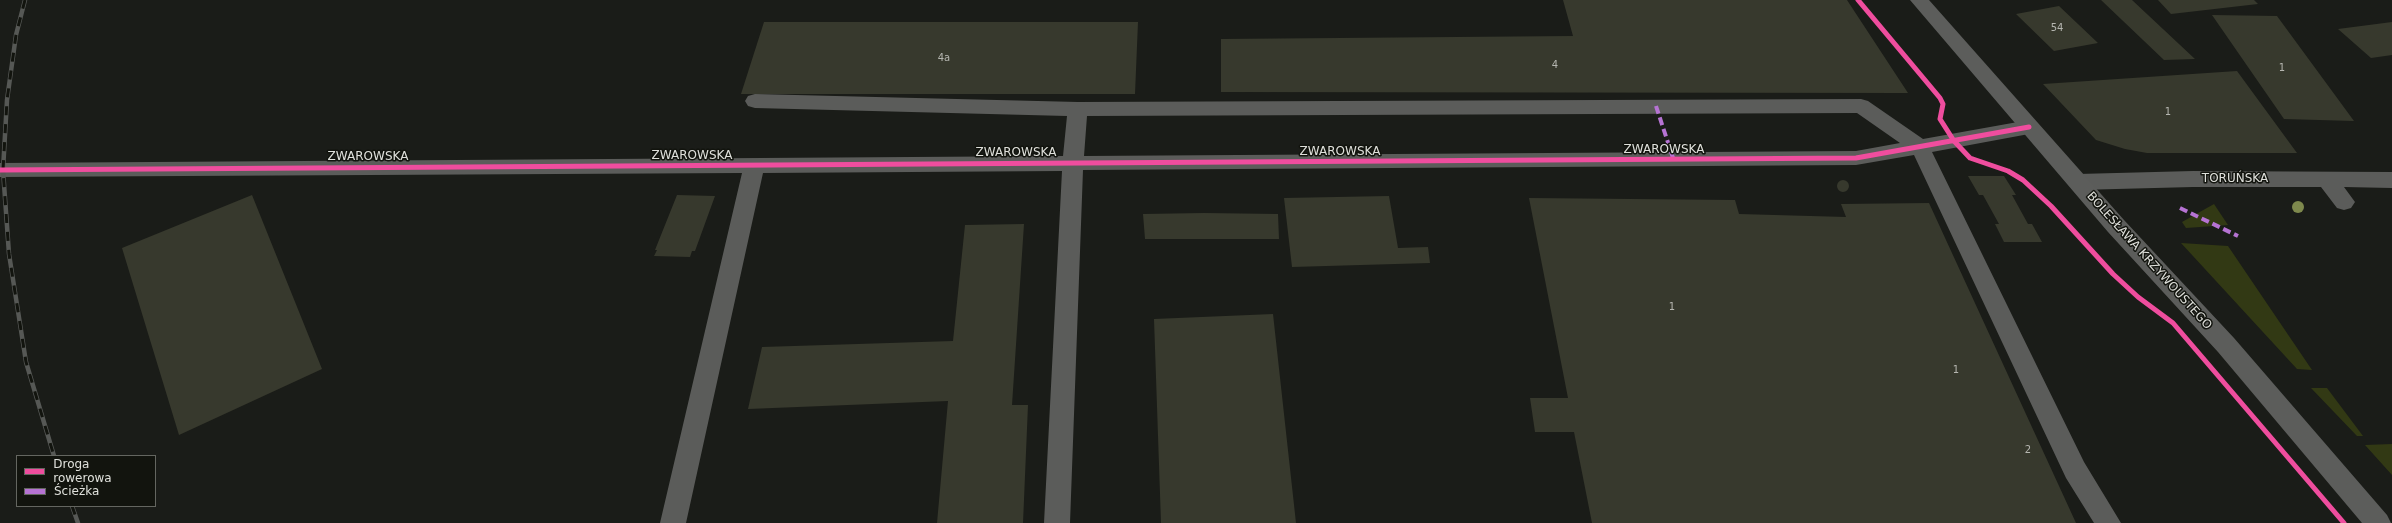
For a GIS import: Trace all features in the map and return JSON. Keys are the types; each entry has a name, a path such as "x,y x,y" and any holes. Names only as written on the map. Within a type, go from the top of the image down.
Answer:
{"main road":[{"name":"BOLESŁAWA KRZYWOUSTEGO","path":"1919,0 2029,127 2226,345 2378,523"}],"street":[{"path":"755,101 1078,110 1861,106 1920,147 2075,470 2108,523"},
{"path":"1057,523 1073,163 1078,110"},
{"name":"ZWAROWSKA","path":"0,170 1856,158 2029,127"},
{"path":"672,523 754,165"},
{"path":"2326,179 2344,202"},
{"name":"TORUŃSKA","path":"2078,182 2326,179 2392,180"}],"green space":[{"path":"2214,204 2228,225 2186,228 2182,222"},
{"path":"2181,243 2228,246 2312,370 2297,369"},
{"path":"2311,388 2327,388 2363,436 2357,436"},
{"path":"2392,444 2392,475 2365,445"}],"building":[{"path":"1563,0 1847,0 1908,93 1221,92 1221,39 1573,36"},
{"path":"2101,0 2132,0 2195,59 2164,60"},
{"path":"2158,0 2254,0 2258,4 2171,14"},
{"path":"2059,6 2098,43 2054,51 2016,14"},
{"path":"2212,15 2277,16 2354,121 2284,119"},
{"path":"764,22 1138,22 1135,94 741,94"},
{"path":"2392,22 2392,55 2371,58 2338,29"},
{"path":"2237,71 2297,153 2147,153 2125,149 2096,140 2043,84"},
{"path":"1968,176 2004,176 2016,195 2012,195 2028,224 2032,224 2042,242 2004,242 1995,224 1999,224 1983,195 1979,195"},
{"path":"1841,180 1845,180 1849,186 1845,192 1841,192 1837,188 1837,184"},
{"path":"252,195 322,369 179,435 122,248"},
{"path":"677,195 715,196 695,251 692,251 690,257 654,256 657,250 655,250"},
{"path":"1389,196 1398,248 1428,247 1430,263 1292,267 1284,198"},
{"path":"1529,198 1735,200 1739,214 1846,217 1841,204 1929,203 2076,523 1592,523 1574,432 1535,432 1530,398 1568,398"},
{"path":"1143,214 1278,214 1279,239 1145,239"},
{"path":"1024,224 1012,405 1028,405 1023,523 937,523 948,401 748,409 762,347 953,341 965,225"},
{"path":"1273,314 1296,523 1161,523 1154,319"}],"railway":[{"path":"25,0 16,35 7,100 3,170 9,254 26,362 54,455"},
{"path":"72,507 78,523"}],"marked path":[{"path":"1656,106 1674,161"},
{"path":"2180,208 2238,236"}],"cycle path":[{"path":"1858,0 1940,98 1943,104 1940,119 1942,125 1954,141 1970,158 2008,171 2023,180 2051,206 2113,274 2138,297 2173,323 2344,523"},
{"path":"0,170 1856,158 2029,127"}]}
